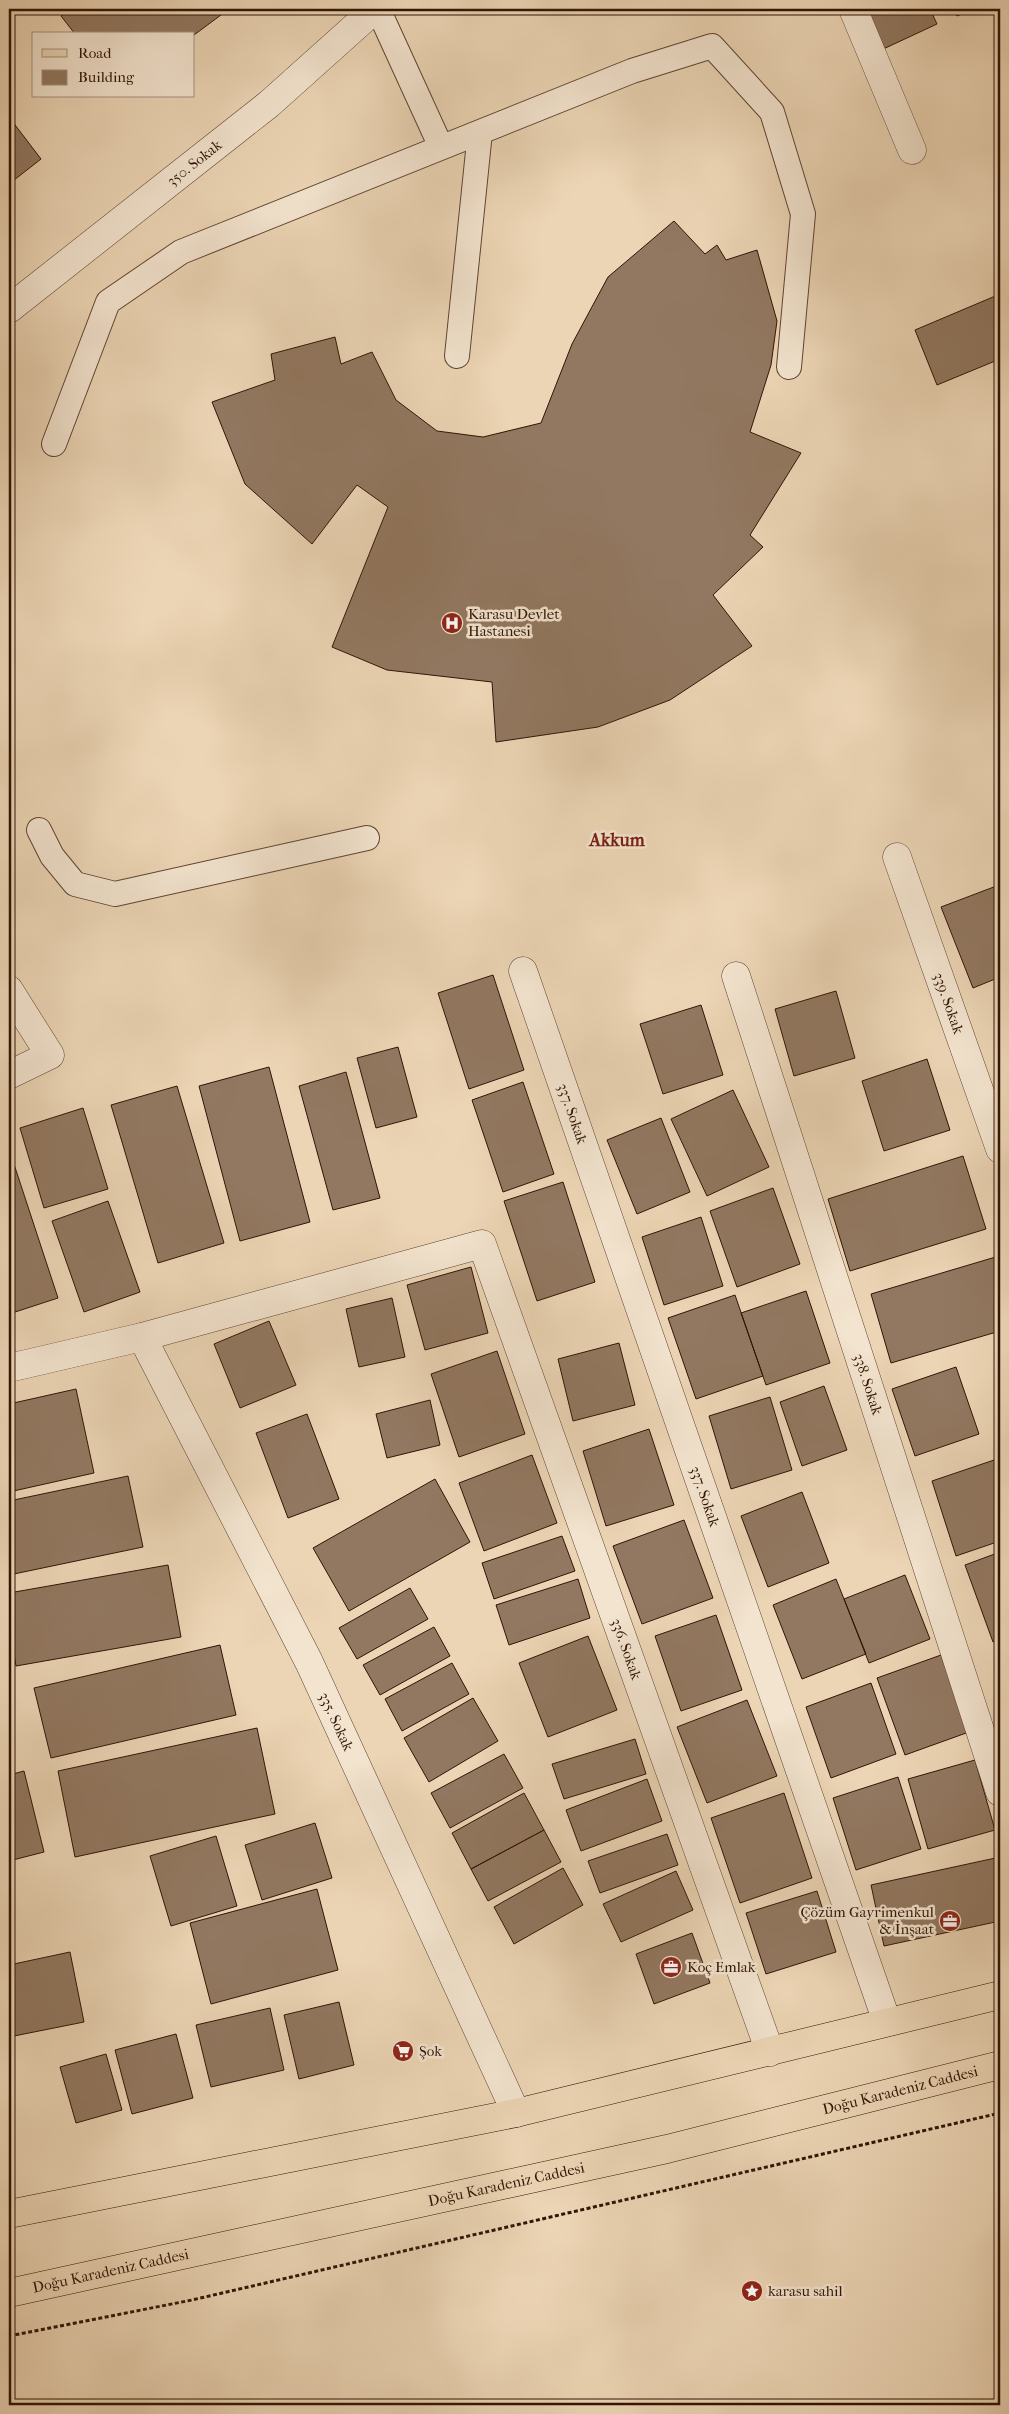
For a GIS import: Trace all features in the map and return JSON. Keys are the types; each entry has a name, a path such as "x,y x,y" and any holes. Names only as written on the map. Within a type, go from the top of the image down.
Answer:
{"main road":[{"path":"9,2214 516,2113 1000,1995"},
{"name":"Doğu Karadeniz Caddesi","path":"9,2293 667,2150 1000,2065"}],"street":[{"name":"350. Sokak","path":"9,309 270,104 377,9"},
{"path":"852,9 912,150"},
{"name":"339. Sokak","path":"897,857 1000,1149"},
{"name":"337. Sokak","path":"523,971 887,2022"},
{"name":"338. Sokak","path":"736,976 1000,1792"},
{"path":"9,990 50,1055 9,1075"},
{"name":"336. Sokak","path":"142,1337 482,1244 770,2052"},
{"path":"9,1368 142,1337"},
{"name":"335. Sokak","path":"142,1337 309,1662 516,2113"}],"lane":[{"path":"377,9 441,147"},
{"path":"54,444 108,302 181,252 632,72 712,46 772,112 803,214 789,367"},
{"path":"457,356 480,132"},
{"path":"39,830 52,856 75,884 115,894 367,838"}],"path":[{"path":"9,2336 192,2300 1000,2113"}],"building":[{"path":"70,9 229,9 195,34 195,32 73,32 61,16"},
{"path":"859,9 930,9 937,24 879,51"},
{"path":"954,9 973,9 957,16"},
{"path":"9,117 41,159 9,184"},
{"path":"674,221 705,254 717,245 726,260 757,250 777,321 771,365 750,432 801,453 750,535 763,547 713,595 752,646 670,700 598,727 496,742 492,682 387,670 332,647 388,507 357,485 312,544 245,484 212,402 275,380 271,354 335,337 341,364 372,352 396,400 437,431 483,437 541,423 572,344 608,277"},
{"path":"1000,294 1000,359 937,385 915,330"},
{"path":"999,885 1000,977 973,988 941,907"},
{"path":"493,975 524,1070 469,1089 438,993"},
{"path":"836,991 855,1058 794,1076 775,1009"},
{"path":"701,1005 723,1075 663,1094 640,1024"},
{"path":"1000,1044 1000,1057 996,1045"},
{"path":"398,1047 417,1117 376,1128 357,1058"},
{"path":"927,1059 950,1130 884,1151 862,1081"},
{"path":"269,1067 310,1222 240,1241 199,1086"},
{"path":"346,1072 380,1198 333,1210 299,1086"},
{"path":"523,1082 554,1174 503,1192 472,1100"},
{"path":"177,1086 224,1243 158,1263 111,1105"},
{"path":"733,1090 769,1167 707,1196 671,1119"},
{"path":"83,1108 108,1189 44,1208 20,1128"},
{"path":"661,1118 690,1192 637,1214 607,1140"},
{"path":"9,1149 58,1298 9,1314"},
{"path":"963,1156 986,1229 850,1271 828,1199"},
{"path":"563,1182 595,1282 537,1301 504,1201"},
{"path":"773,1188 800,1264 737,1287 710,1211"},
{"path":"108,1201 140,1292 84,1312 52,1221"},
{"path":"701,1217 723,1286 664,1305 642,1237"},
{"path":"999,1256 1000,1331 891,1363 871,1294"},
{"path":"471,1267 488,1333 425,1350 407,1285"},
{"path":"806,1291 830,1363 766,1385 741,1313"},
{"path":"735,1295 763,1376 696,1399 668,1318"},
{"path":"392,1298 405,1357 359,1367 346,1309"},
{"path":"269,1321 296,1385 240,1408 214,1344"},
{"path":"619,1343 635,1405 573,1421 558,1359"},
{"path":"497,1351 525,1434 459,1457 431,1374"},
{"path":"956,1367 979,1434 915,1456 892,1389"},
{"path":"824,1386 847,1450 802,1466 780,1402"},
{"path":"76,1389 94,1473 9,1492 9,1404"},
{"path":"770,1397 792,1470 731,1489 709,1416"},
{"path":"430,1400 440,1445 387,1458 376,1414"},
{"path":"307,1414 339,1499 288,1518 256,1433"},
{"path":"649,1429 674,1505 606,1526 583,1451"},
{"path":"532,1455 557,1523 484,1551 459,1483"},
{"path":"1000,1458 1000,1541 956,1556 932,1481"},
{"path":"128,1476 143,1547 9,1575 9,1501"},
{"path":"435,1479 470,1542 349,1611 313,1548"},
{"path":"802,1492 829,1563 768,1587 741,1516"},
{"path":"684,1520 713,1598 642,1624 613,1546"},
{"path":"562,1536 575,1571 494,1599 482,1563"},
{"path":"1000,1552 1000,1640 993,1642 965,1565"},
{"path":"168,1565 181,1637 16,1666 9,1624 9,1593"},
{"path":"905,1575 930,1639 869,1663 844,1599"},
{"path":"578,1579 590,1618 509,1645 496,1605"},
{"path":"836,1579 866,1654 802,1679 773,1605"},
{"path":"410,1588 428,1619 357,1659 339,1628"},
{"path":"716,1615 742,1690 681,1711 655,1636"},
{"path":"434,1627 450,1656 380,1695 363,1665"},
{"path":"588,1636 617,1710 548,1737 519,1663"},
{"path":"220,1645 236,1715 51,1758 34,1688"},
{"path":"941,1655 969,1732 905,1755 877,1678"},
{"path":"452,1663 469,1694 402,1731 385,1699"},
{"path":"871,1683 896,1754 831,1778 806,1707"},
{"path":"473,1698 498,1741 429,1782 404,1738"},
{"path":"747,1700 777,1776 707,1803 677,1727"},
{"path":"257,1728 275,1814 75,1857 58,1771"},
{"path":"635,1739 646,1774 564,1799 552,1764"},
{"path":"504,1754 523,1788 450,1828 431,1793"},
{"path":"975,1760 995,1830 928,1849 908,1779"},
{"path":"24,1771 44,1852 9,1861 9,1775"},
{"path":"898,1777 921,1849 856,1870 833,1798"},
{"path":"647,1779 662,1821 581,1851 566,1810"},
{"path":"524,1793 544,1830 471,1869 452,1833"},
{"path":"784,1793 812,1878 740,1903 711,1818"},
{"path":"315,1823 332,1878 262,1900 245,1845"},
{"path":"544,1830 561,1862 488,1901 471,1869"},
{"path":"667,1834 678,1865 600,1893 588,1861"},
{"path":"216,1836 237,1906 171,1926 150,1856"},
{"path":"1000,1857 1000,1921 884,1946 871,1885"},
{"path":"563,1868 583,1905 514,1944 494,1907"},
{"path":"676,1871 693,1910 621,1942 603,1904"},
{"path":"317,1889 338,1970 211,2004 190,1923"},
{"path":"817,1891 836,1952 766,1974 746,1913"},
{"path":"692,1933 710,1983 654,2004 636,1954"},
{"path":"70,1952 84,2022 9,2037 9,1965"},
{"path":"339,2002 354,2065 299,2079 284,2015"},
{"path":"270,2008 284,2070 211,2087 196,2025"},
{"path":"176,2034 193,2098 132,2114 115,2050"},
{"path":"106,2054 122,2110 76,2123 60,2067"}],"place":[{"name":"Karasu Devlet Hastanesi","path":"452,623"},
{"name":"Çözüm Gayrimenkul & İnşaat","path":"950,1921"},
{"name":"Koç Emlak","path":"671,1967"},
{"name":"Şok","path":"403,2051"},
{"name":"karasu sahil","path":"752,2291"}],"district":[{"name":"Akkum","path":"617,840"}]}
